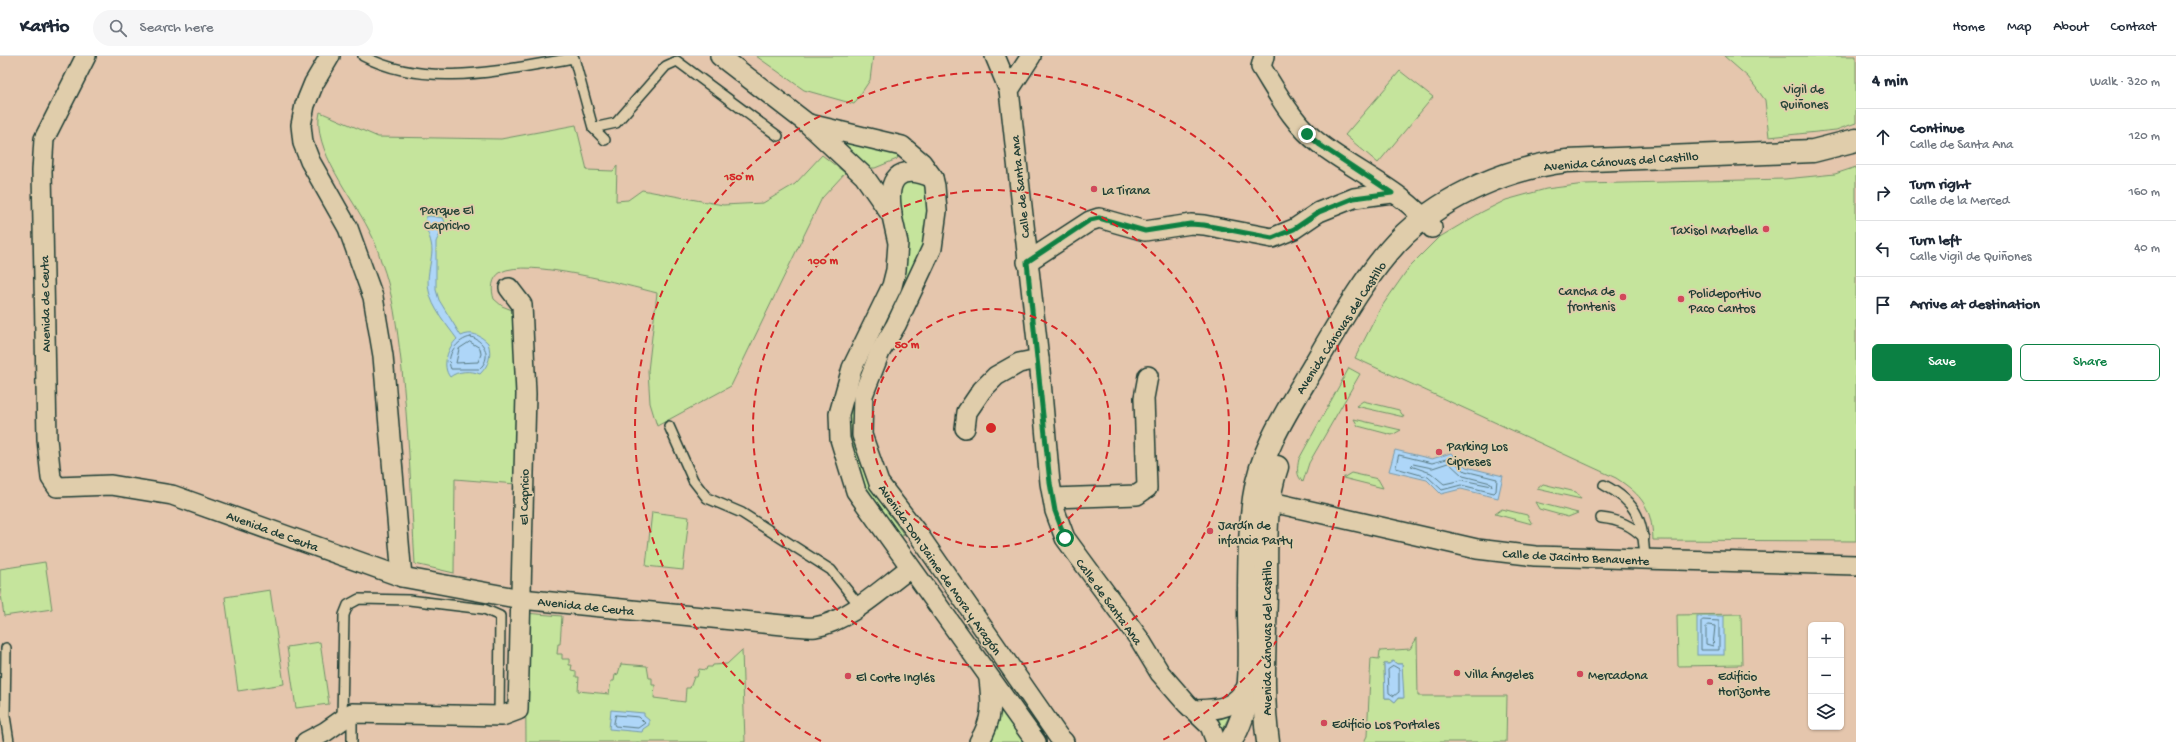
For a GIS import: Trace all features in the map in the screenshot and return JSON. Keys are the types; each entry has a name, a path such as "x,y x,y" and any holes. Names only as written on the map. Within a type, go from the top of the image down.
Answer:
{"main road":[{"name":"Avenida Cánovas del Castillo","path":"1230,742 1239,728 1245,711 1248,685 1249,592 1261,500 1272,481 1286,442 1337,353 1401,259 1428,223 1460,196 1498,178 1544,164 1591,160 1812,151 1856,140"},
{"name":"Avenida Cánovas del Castillo","path":"1428,223 1498,191 1544,177 1585,172 1801,164 1856,156"},
{"name":"Avenida Cánovas del Castillo","path":"1261,500 1264,673 1269,739"}],"street":[{"name":"Avenida de Ceuta","path":"86,56 44,139 42,171 47,439 52,481 60,488 111,485 172,495 402,577 520,599 814,627 831,623 860,605 910,568"},
{"path":"330,56 314,83 305,105 301,125 303,142 310,161 348,228 367,275 373,297 383,356 402,577"},
{"name":"Avenida Don Jaime de Mora y Aragón","path":"720,56 808,124 864,176 892,216 898,244 894,275 883,306 852,368 840,414 840,438 856,491 1036,742"},
{"name":"Calle de Santa Ana","path":"995,56 1009,90 1055,511 1065,538 1140,640 1160,673 1187,704 1210,726 1216,742"},
{"path":"1009,90 1031,56"},
{"path":"1259,60 1292,115 1307,134 1320,145 1392,193 1428,223"},
{"name":"Avenida Don Jaime de Mora y Aragón","path":"808,124 902,146 922,163 933,178 937,211 932,248 899,319 880,352 863,395 862,435 880,483 918,534 1058,736 1064,742"},
{"path":"892,216 890,190 893,180 900,175 912,172 933,178"},
{"path":"1027,262 1090,220 1099,218 1145,231 1190,224 1272,238 1294,229 1319,212 1354,198 1392,193"},
{"name":"El Capricio","path":"499,716 518,710 526,394 522,305 509,288"},
{"path":"965,428 967,412 982,390 996,376 1019,363 1039,359"},
{"path":"1053,498 1137,495 1147,488 1144,398 1148,376"},
{"name":"Calle de Jacinto Benavente","path":"1261,500 1477,550 1506,554 1645,560 1856,565"},
{"path":"979,742 988,727 990,711 989,677"},
{"path":"1195,710 1214,709 1230,705 1243,694 1248,685"},
{"path":"306,742 325,732 347,716 499,716"}],"lane":[{"path":"363,56 380,65 433,74 461,75 574,57 593,128 605,140"},
{"path":"593,128 616,123 666,66 677,60 778,136"},
{"path":"669,426 693,480 707,498 742,513 831,570 860,605"},
{"path":"1604,485 1620,493 1631,504 1640,518 1644,538 1645,560"},
{"path":"1601,518 1624,523 1636,529 1644,538"},
{"path":"352,742 347,716 344,615 348,605 359,599 409,600 484,609 500,616 499,716"},
{"path":"6,648 5,716 8,742"}],"green space":[{"path":"756,56 873,56 870,80 854,104 804,90"},
{"name":"Vigil de Quiñones","path":"1724,56 1856,56 1856,123 1836,130 1769,137 1765,100 1748,77"},
{"path":"1400,71 1433,97 1378,163 1345,135"},
{"name":"Parque El Capricho","path":"320,112 378,137 501,139 576,125 587,170 613,171 617,166 616,201 628,200 642,190 723,205 763,203 795,184 822,155 845,173 822,198 731,386 657,426 650,403 648,371 657,293 601,279 554,270 532,268 514,269 501,272 495,277 492,292 494,299 502,306 512,310 515,318 518,393 516,484 455,479 454,573 415,564 410,462 404,386 392,298 373,237 327,157 319,126"},
{"path":"837,138 898,155 897,159 875,168 868,168"},
{"path":"1856,167 1856,541 1653,540 1650,519 1644,503 1633,490 1616,478 1355,358 1380,309 1410,266 1438,238 1482,212 1506,200 1546,189 1585,184 1785,179 1835,174"},
{"path":"913,178 927,186 929,193 928,237 854,437 861,464 873,489 904,535 899,538 864,489 853,463 847,424 850,398 867,353 901,217 896,188"},
{"path":"1349,368 1360,374 1309,463 1303,482 1299,477 1298,472 1299,459"},
{"path":"1363,401 1399,410 1404,417 1356,406"},
{"path":"1354,419 1401,430 1392,435 1358,426"},
{"path":"1351,473 1378,479 1383,488 1343,478"},
{"path":"1543,484 1576,492 1581,499 1537,489"},
{"path":"1535,502 1578,513 1568,517 1539,509"},
{"path":"1502,509 1527,515 1532,524 1495,514"},
{"path":"652,512 689,517 683,570 646,566"},
{"path":"45,562 52,609 4,616 0,587 0,569"},
{"path":"270,590 284,684 238,691 225,597"},
{"path":"525,613 562,616 560,644 558,644 557,654 562,654 562,659 569,659 569,665 572,665 571,670 576,671 576,677 579,677 578,691 609,694 611,681 614,681 615,675 618,674 621,664 647,666 649,678 652,678 652,685 655,685 654,698 685,702 686,688 690,688 694,677 697,677 699,669 706,670 707,667 712,667 713,665 727,664 742,650 745,742 526,742"},
{"path":"1741,614 1742,665 1678,666 1677,615"},
{"path":"1417,638 1418,696 1507,696 1506,742 1364,742 1367,736 1371,658 1379,659 1380,651 1410,649","holes":["1393,661 1397,664 1402,664 1403,698 1398,698 1395,702 1390,698 1385,698 1384,664 1389,664"]},
{"path":"320,642 329,704 296,708 287,647"},
{"path":"998,703 1025,742 986,742"},
{"path":"1231,712 1221,733 1205,714"}],"water":[{"path":"430,216 443,218 445,221 444,227 436,242 436,290 439,300 461,336 469,334 476,335 488,343 490,352 489,360 486,367 480,374 464,372 456,373 450,377 447,373 446,362 448,352 457,339 433,304 429,291 428,276 432,247 425,225 426,217"},
{"path":"1395,450 1432,459 1451,453 1466,467 1503,476 1498,498 1461,489 1441,494 1427,480 1389,471"},
{"path":"1697,616 1724,616 1724,655 1697,655"},
{"path":"1393,661 1397,664 1402,664 1404,698 1398,698 1395,702 1390,698 1385,698 1384,664 1389,664"},
{"path":"611,710 644,713 644,716 649,720 649,725 643,729 642,732 609,729"}],"place":[{"name":"La Tirana","path":"1094,189"},
{"name":"Taxisol Marbella","path":"1766,229"},
{"name":"Cancha de frontenis","path":"1623,297"},
{"name":"Polideportivo Paco Cantos","path":"1681,299"},
{"name":"Parking Los Cipreses","path":"1439,452"},
{"name":"Jardín de infancia Party","path":"1210,531"},
{"name":"Villa Ángeles","path":"1457,673"},
{"name":"Mercadona","path":"1580,674"},
{"name":"El Corte Inglés","path":"848,676"},
{"name":"Edificio Horizonte","path":"1710,682"},
{"name":"Edificio Los Portales","path":"1324,723"}],"route":[{"path":"1065,538 1055,511 1050,483 1039,359 1027,262 1090,220 1099,218 1145,231 1190,224 1204,225 1272,238 1283,235 1294,229 1319,212 1354,198 1392,193 1320,145 1307,134"}]}
